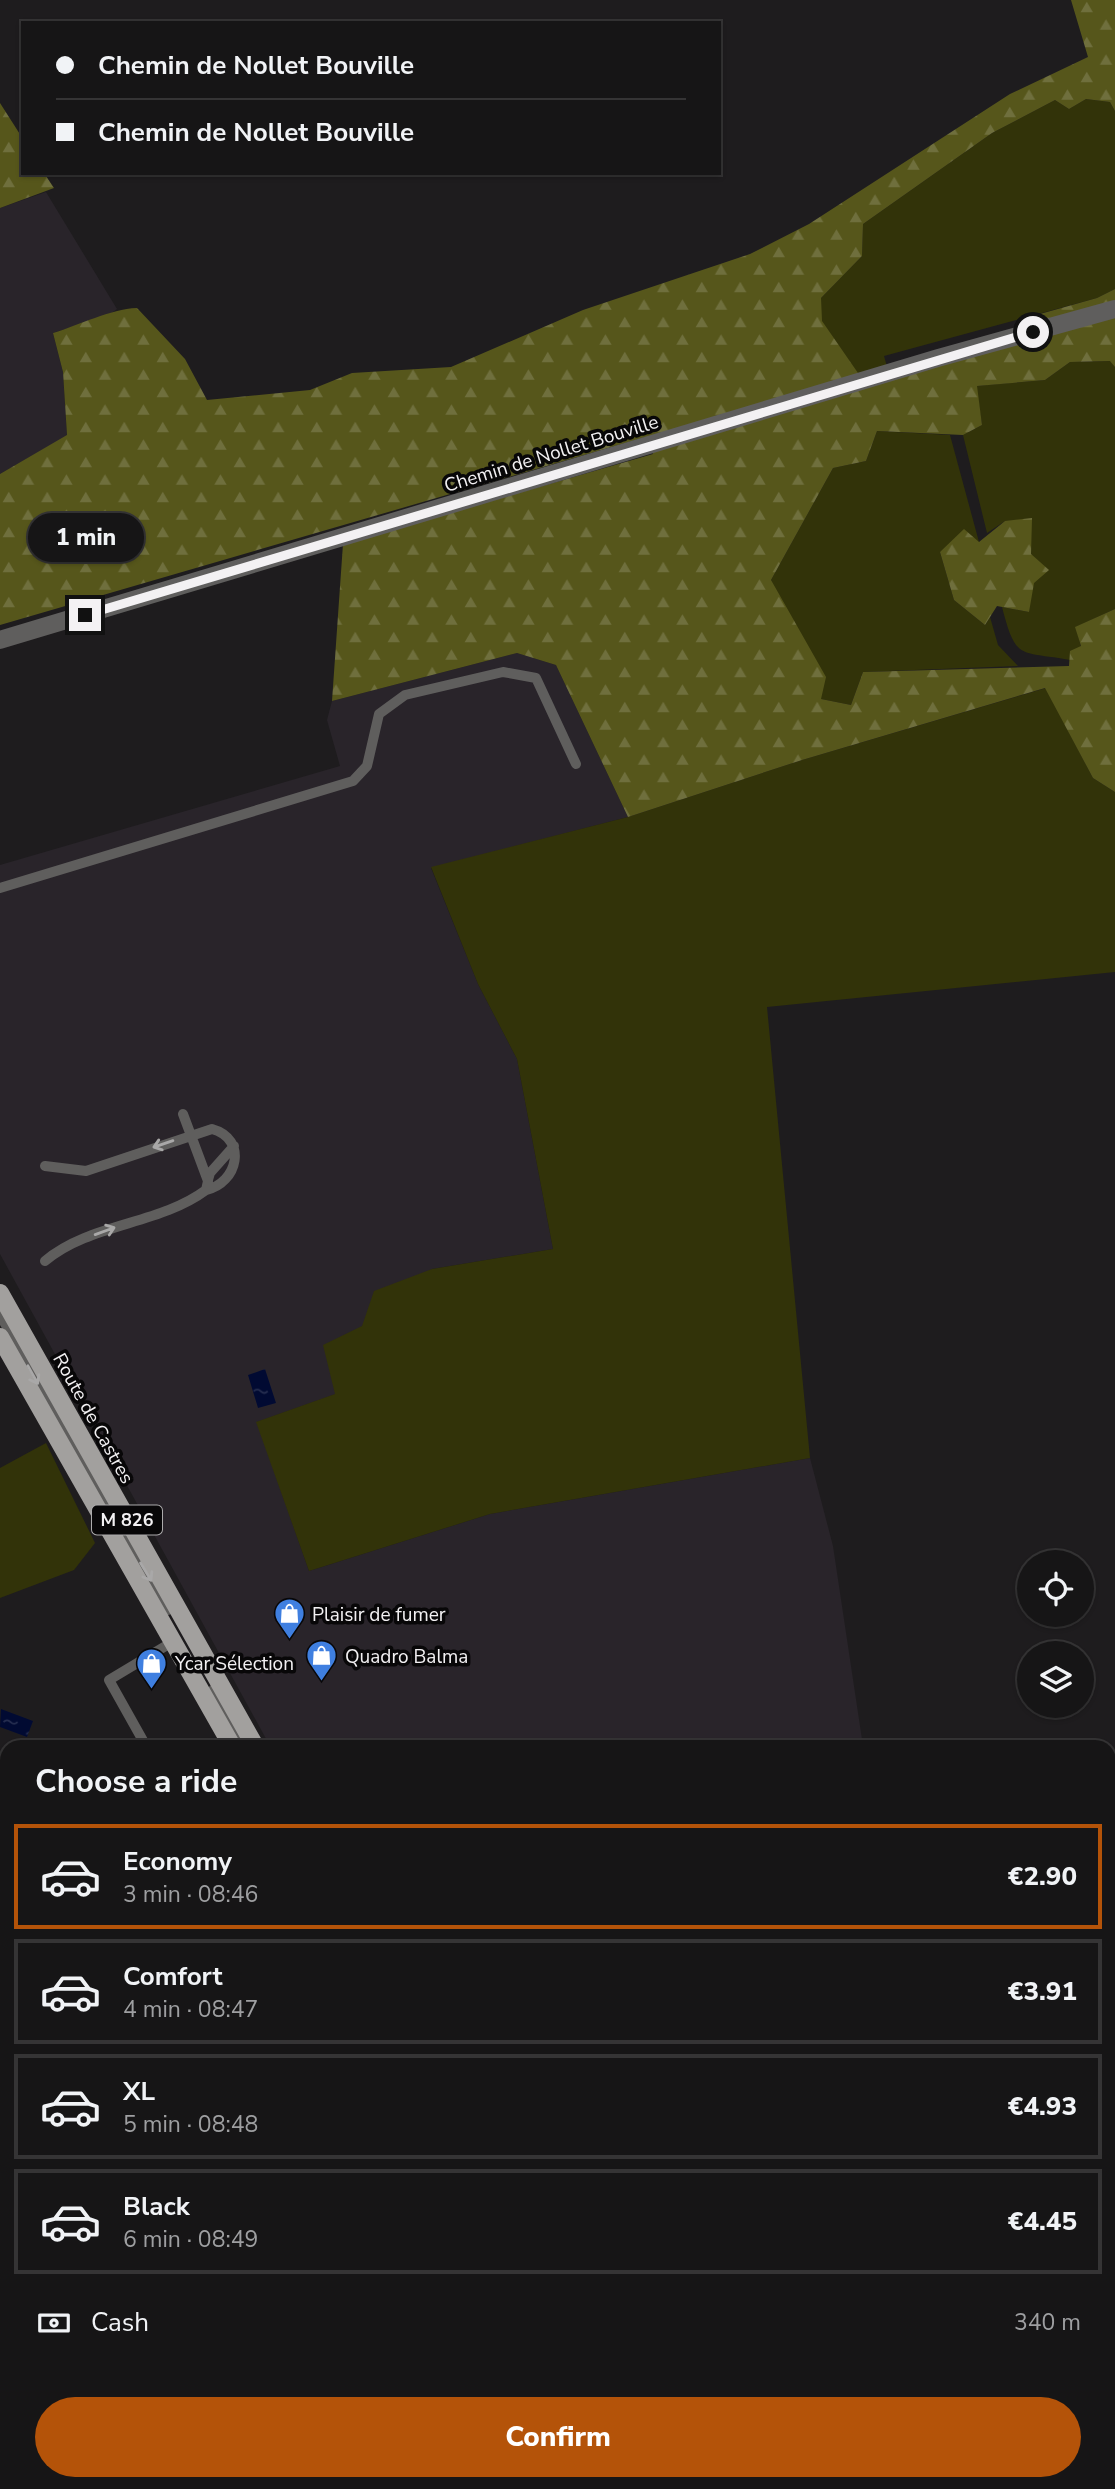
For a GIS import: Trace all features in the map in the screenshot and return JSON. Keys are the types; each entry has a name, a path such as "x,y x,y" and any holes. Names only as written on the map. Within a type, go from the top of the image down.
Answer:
{"main road":[{"name":"Route de Castres","path":"0,1293 252,1740"},
{"name":"M 826","path":"0,1337 229,1740"}],"street":[{"name":"Chemin de Nollet Bouville","path":"0,640 938,358 1115,309"}],"lane":[{"path":"0,888 353,781 367,766 379,714 405,695 503,672 536,678 576,764"},
{"path":"183,1114 207,1186"},
{"path":"45,1166 86,1171 190,1134 212,1129 229,1136 234,1144 234,1168 227,1180 217,1187 207,1186 175,1206 78,1241 45,1261"},
{"path":"207,1186 210,1173 227,1157 234,1144"},
{"path":"0,1315 99,1493 182,1633 240,1740"},
{"path":"143,1740 108,1680 174,1641"}],"shaded area":[{"path":"1086,99 1110,102 1115,111 1115,289 1097,298 884,356 888,370 861,378 821,321 821,298 862,256 863,224 992,133 1055,100 1069,109"},
{"path":"46,192 117,309 109,315 53,333 63,372 67,436 0,474 0,208"},
{"path":"1111,361 1115,367 1115,609 1076,627 1081,647 1070,660 1030,654 1016,645 1011,637 1002,607 1029,612 1031,554 1005,521 987,533 963,435 982,425 976,386 1045,380 1070,362"},
{"path":"877,431 950,435 979,542 940,552 954,600 985,625 990,617 998,645 1018,666 863,672 851,705 821,699 771,580 833,468 866,461"},
{"path":"517,653 556,665 628,817 431,868 478,984 517,1059 553,1249 432,1269 362,1326 336,1394 257,1422 309,1571 490,1514 810,1458 833,1546 862,1740 267,1740 0,1254 0,865 340,766 327,720 332,701"},
{"path":"1046,688 1093,778 1115,792 1115,972 767,1007 810,1458 490,1514 309,1571 256,1422 335,1394 323,1345 362,1326 374,1291 432,1269 553,1249 517,1059 478,984 431,867 628,817 802,760"},
{"path":"46,1443 95,1543 74,1570 0,1598 0,1468"}],"green space":[{"path":"1071,0 1115,0 1115,111 1110,102 1086,99 1069,109 1055,100 992,133 863,224 862,256 821,298 822,321 867,386 1047,334 1040,314 1097,298 1115,289 1115,367 1110,361 1070,362 1045,380 977,386 982,425 963,435 877,431 866,461 833,468 771,580 826,677 821,699 851,705 863,672 1069,666 1070,651 1081,646 1075,627 1115,609 1115,792 1093,778 1045,688 802,760 628,817 556,665 517,653 332,701 343,544 653,454 646,437 0,625 0,474 67,435 63,372 53,333 106,314 137,308 185,359 207,400 310,390 352,373 451,367 583,310 750,254 809,224 1010,94 1088,57"},
{"path":"0,103 21,136 21,175 45,175 54,188 0,208"},
{"path":"1032,518 1031,554 1049,570 1034,583 1029,612 997,606 985,625 954,600 940,552 964,529 979,542 1005,521"}],"water":[{"path":"265,1369 276,1403 258,1408 248,1375"},
{"path":"1,1709 33,1721 27,1737 0,1727"}],"place":[{"name":"Plaisir de fumer","path":"289,1641"},
{"name":"Quadro Balma","path":"322,1683"},
{"name":"Ycar Sélection","path":"152,1690"}],"route":[{"path":"85,615 938,358 1033,332"}]}
